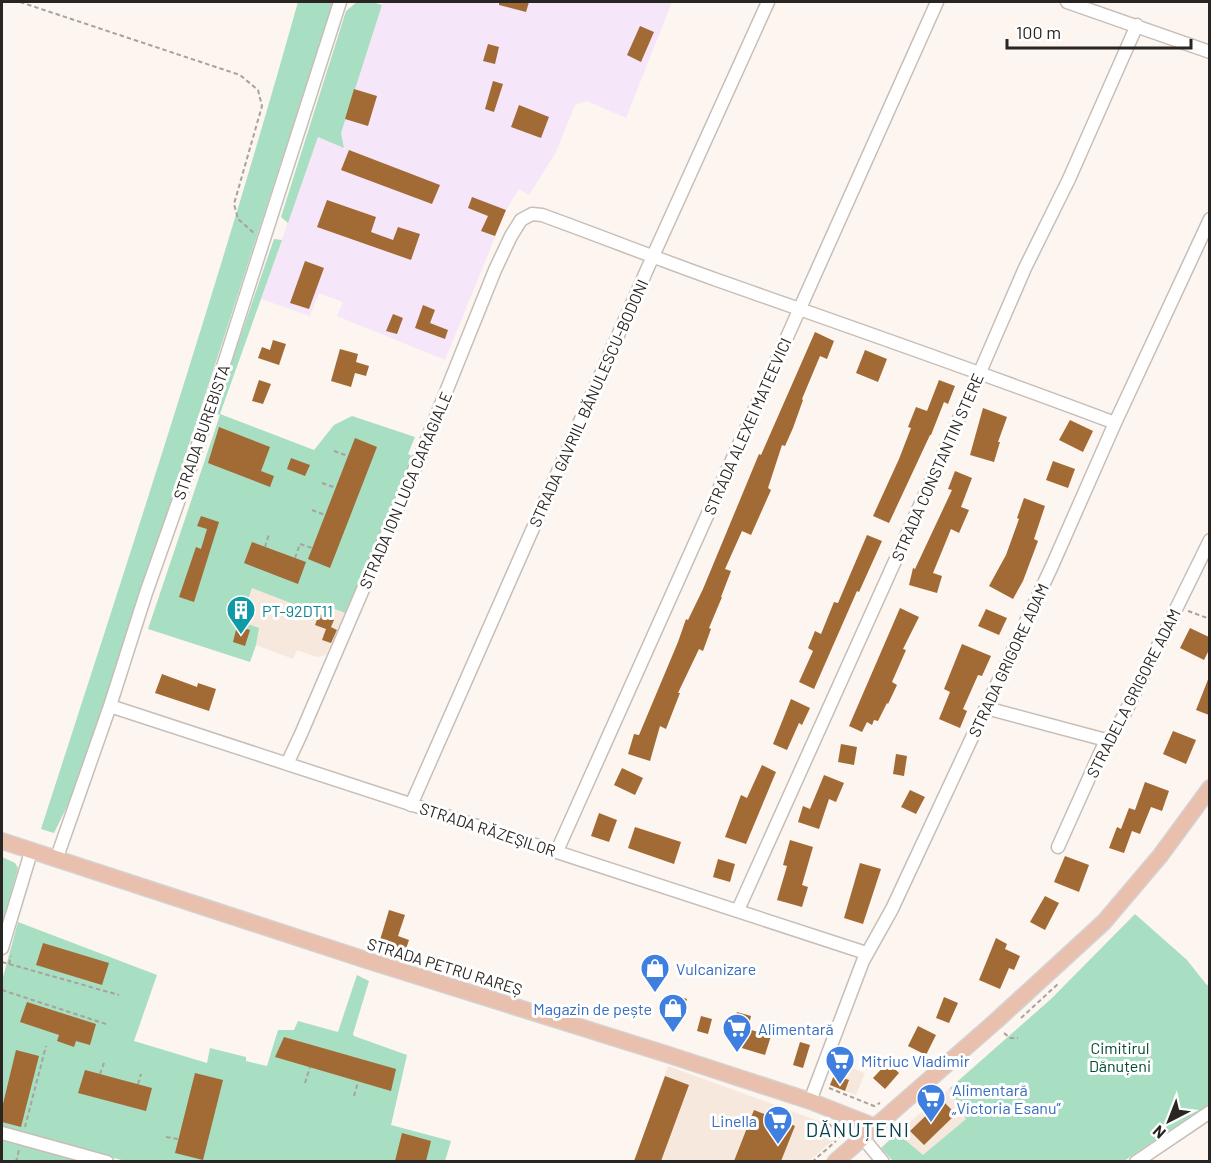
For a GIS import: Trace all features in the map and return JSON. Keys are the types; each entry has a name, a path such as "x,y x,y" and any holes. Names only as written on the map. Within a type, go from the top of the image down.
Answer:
{"main road":[{"path":"835,1161 996,1021 1104,922 1160,856 1209,788"},
{"name":"STRADA PETRU RAREȘ","path":"2,841 810,1101 876,1127"}],"street":[{"name":"STRADA BUREBISTA","path":"56,860 194,457 340,2"},
{"name":"STRADA GAVRIIL BĂNULESCU-BODONI","path":"411,805 653,256 768,2"},
{"name":"STRADA ALEXEI MATEEVICI","path":"558,851 937,2"},
{"path":"1067,2 1209,52"},
{"name":"STRADA CONSTANTIN STERE","path":"738,910 1025,268 1069,179 1137,25"},
{"name":"STRADA ION LUCA CARAGIALE","path":"287,764 421,454 495,270 515,229 524,218 532,214 542,215 653,256"},
{"name":"STRADA GRIGORE ADAM","path":"810,1101 866,953 892,909 1208,226"},
{"path":"653,256 980,372 1115,423"},
{"name":"STRADELA GRIGORE ADAM","path":"1058,847 1106,740 1111,737 1122,719 1209,540"},
{"name":"STRADA RĂZEŞILOR","path":"110,706 866,953"},
{"path":"986,708 1106,740"},
{"path":"2,948 31,852"},
{"path":"1136,1161 1209,1112"},
{"path":"2,1133 107,1161"},
{"path":"863,1138 883,1161"}],"path":[{"path":"21,2 240,75 258,90 262,106 234,204 238,219 264,240"},
{"path":"334,451 348,456"},
{"path":"322,483 336,488"},
{"path":"312,510 325,515"},
{"path":"265,547 269,534"},
{"path":"295,558 300,544 312,548"},
{"path":"1177,608 1209,619"},
{"path":"2,962 119,995"},
{"path":"51,976 53,970"},
{"path":"91,987 92,982"},
{"path":"2,990 81,1018 109,1024"},
{"path":"1004,1033 1010,1038 1018,1038"},
{"path":"22,1139 36,1075 46,1046"},
{"path":"100,1074 104,1063"},
{"path":"305,1083 310,1067"},
{"path":"138,1084 141,1074"},
{"path":"354,1096 358,1082"},
{"path":"829,1088 874,1106 880,1103"},
{"path":"166,1137 178,1139"},
{"path":"812,1161 836,1141"}],"shaded area":[{"path":"383,2 672,2 626,118 587,101 575,105 556,152 529,195 519,189 506,210 445,360 337,316 343,302 319,293 310,316 261,299 318,137 344,147 341,133"},
{"path":"252,587 318,614 322,604 345,613 326,655 317,657 297,650 293,659 256,645 259,628 240,622"},
{"path":"838,1063 865,1073 856,1095 830,1085"},
{"path":"668,1066 824,1123 834,1130 837,1137 809,1161 634,1162"},
{"path":"950,1088 966,1119 923,1156 897,1133"}],"green space":[{"path":"298,2 333,2 80,780 54,833 41,829 206,313"},
{"path":"357,2 382,5 341,133 344,148 318,137 288,223 281,217 346,11"},
{"path":"274,239 282,240 220,414 314,450 334,425 352,416 415,437 408,454 414,457 345,613 322,604 319,614 252,588 240,621 259,628 250,662 148,629 220,415 214,413"},
{"path":"2,857 15,863 18,868 2,927"},
{"name":"Cimitirul Dănuțeni","path":"1135,914 1187,960 1209,986 1209,1104 1124,1161 893,1161 881,1148 897,1133 923,1155 966,1119 950,1088 1051,999"},
{"path":"18,922 157,975 134,1041 207,1063 210,1048 246,1057 246,1061 267,1066 278,1030 294,1030 298,1021 338,1032 357,975 369,981 354,1036 407,1055 391,1125 451,1141 445,1161 129,1162 2,1128 2,981"},
{"path":"2,1137 92,1161 2,1161"}],"building":[{"path":"499,2 529,2 526,12 499,5"},
{"path":"640,26 654,32 641,62 627,55"},
{"path":"488,44 499,47 495,64 483,61"},
{"path":"493,81 503,84 494,112 485,109"},
{"path":"354,89 377,96 368,126 345,119"},
{"path":"519,105 549,117 541,138 511,127"},
{"path":"349,150 440,185 432,204 341,170"},
{"path":"472,197 506,210 495,236 481,231 488,216 468,208"},
{"path":"327,200 376,217 371,232 393,240 398,227 420,234 411,260 317,227"},
{"path":"305,261 324,268 309,309 290,303"},
{"path":"423,305 435,310 430,323 448,330 445,339 415,328"},
{"path":"393,314 403,318 397,334 386,331"},
{"path":"815,332 834,341 827,359 820,356 793,428 785,446 782,445 768,488 771,490 751,535 742,531 725,569 731,571 709,628 711,629 703,651 699,649 678,693 680,693 666,729 660,726 650,761 628,754 634,734 639,735 686,619 688,620 703,589 759,454 761,455"},
{"path":"273,340 286,344 279,365 258,358 262,347 270,350"},
{"path":"340,349 358,354 356,362 369,366 366,376 355,373 351,387 331,381"},
{"path":"865,350 887,359 878,382 856,373"},
{"path":"259,380 271,384 263,404 252,401"},
{"path":"939,380 955,386 948,404 944,402 931,435 889,523 873,516 899,459 916,407 927,411"},
{"path":"983,408 1007,417 994,462 970,455"},
{"path":"1070,420 1093,431 1083,452 1059,440"},
{"path":"219,427 270,447 261,471 274,476 270,487 208,463"},
{"path":"355,438 377,447 330,568 308,559"},
{"path":"291,458 310,465 305,476 287,469"},
{"path":"1053,461 1075,469 1068,488 1046,480"},
{"path":"955,471 972,478 961,507 969,510 959,533 951,529 933,573 942,576 937,593 909,585 913,568 915,569 952,490 948,489"},
{"path":"1024,498 1045,506 1034,539 1038,541 1023,581 1013,599 989,586 1006,555"},
{"path":"201,516 219,522 194,602 179,597 196,547 201,549 207,529 197,526"},
{"path":"867,535 882,541 859,592 857,591 814,689 799,682 813,651 808,648 815,631 821,634 834,602 838,603"},
{"path":"252,542 306,562 298,584 244,563"},
{"path":"900,608 919,617 903,649 906,650 892,682 897,685 888,704 878,721 874,720 872,725 867,722 862,732 849,726"},
{"path":"986,609 1007,618 999,635 978,626"},
{"path":"319,614 334,620 331,627 337,630 331,643 322,640 326,629 315,625"},
{"name":"PT-92DT11","path":"237,626 250,630 245,646 233,642"},
{"path":"1190,628 1209,637 1209,650 1204,660 1180,648"},
{"path":"962,644 991,656 982,676 978,675 963,709 967,711 960,728 939,719 950,692 944,689"},
{"path":"162,674 197,687 198,683 216,689 209,711 155,693"},
{"path":"1209,677 1209,715 1196,710"},
{"path":"791,699 810,708 802,725 799,723 787,750 773,744"},
{"path":"1173,731 1196,740 1186,764 1163,754"},
{"path":"841,744 857,747 854,765 838,762"},
{"path":"896,754 907,756 904,776 893,774"},
{"path":"762,765 776,772 746,844 725,837 741,795 747,798"},
{"path":"622,768 643,778 635,795 614,785"},
{"path":"824,775 844,783 836,802 829,799 819,829 798,822 803,806 810,809"},
{"path":"1145,782 1169,791 1162,811 1151,807 1140,834 1132,831 1124,853 1109,848 1117,827 1121,829 1129,808 1135,810"},
{"path":"910,790 925,797 916,814 901,807"},
{"path":"599,813 617,820 609,842 591,836"},
{"path":"635,827 681,842 674,864 628,848"},
{"path":"790,840 813,847 802,885 808,887 802,907 777,900 787,866 783,865"},
{"path":"1065,856 1089,865 1079,892 1054,882"},
{"path":"718,859 735,864 730,882 713,877"},
{"path":"860,863 881,869 863,924 844,918"},
{"path":"1045,896 1059,903 1045,930 1030,922"},
{"path":"389,910 405,915 398,936 409,940 403,958 377,950"},
{"path":"996,938 1007,944 1005,949 1020,956 1014,970 1009,968 1000,989 979,980"},
{"path":"43,943 109,963 102,985 36,965"},
{"path":"675,995 687,999 680,1020 668,1017"},
{"path":"944,997 958,1003 949,1023 936,1018"},
{"path":"27,1002 96,1024 90,1045 76,1041 74,1047 57,1041 59,1035 20,1022"},
{"path":"737,1012 751,1016 748,1029 771,1036 765,1055 735,1046 736,1040 730,1038"},
{"path":"701,1016 712,1019 708,1034 697,1031"},
{"path":"918,1026 936,1035 926,1055 908,1046"},
{"path":"284,1037 396,1069 391,1091 275,1057"},
{"path":"800,1042 810,1045 803,1068 793,1065"},
{"path":"16,1050 39,1056 21,1127 2,1122 2,1108"},
{"path":"888,1062 899,1073 885,1089 873,1078"},
{"path":"85,1070 152,1088 146,1111 78,1093"},
{"path":"195,1073 223,1080 203,1160 175,1153"},
{"path":"834,1075 849,1080 845,1091 830,1085"},
{"path":"665,1076 689,1085 661,1161 634,1161"},
{"path":"942,1100 956,1114 924,1145 910,1131"},
{"path":"754,1110 795,1126 781,1161 734,1161"},
{"path":"402,1133 431,1141 426,1161 395,1161"}],"place":[{"name":"PT-92DT11","path":"241,636"},
{"name":"Vulcanizare","path":"655,994"},
{"name":"Magazin de pește","path":"673,1034"},
{"name":"Alimentară","path":"737,1054"},
{"name":"Mitriuc Vladimir","path":"840,1086"},
{"name":"Alimentară „Victoria Esanu”","path":"931,1124"},
{"name":"Linella","path":"778,1146"}],"district":[{"name":"DĂNUȚENI","path":"858,1129"}]}
